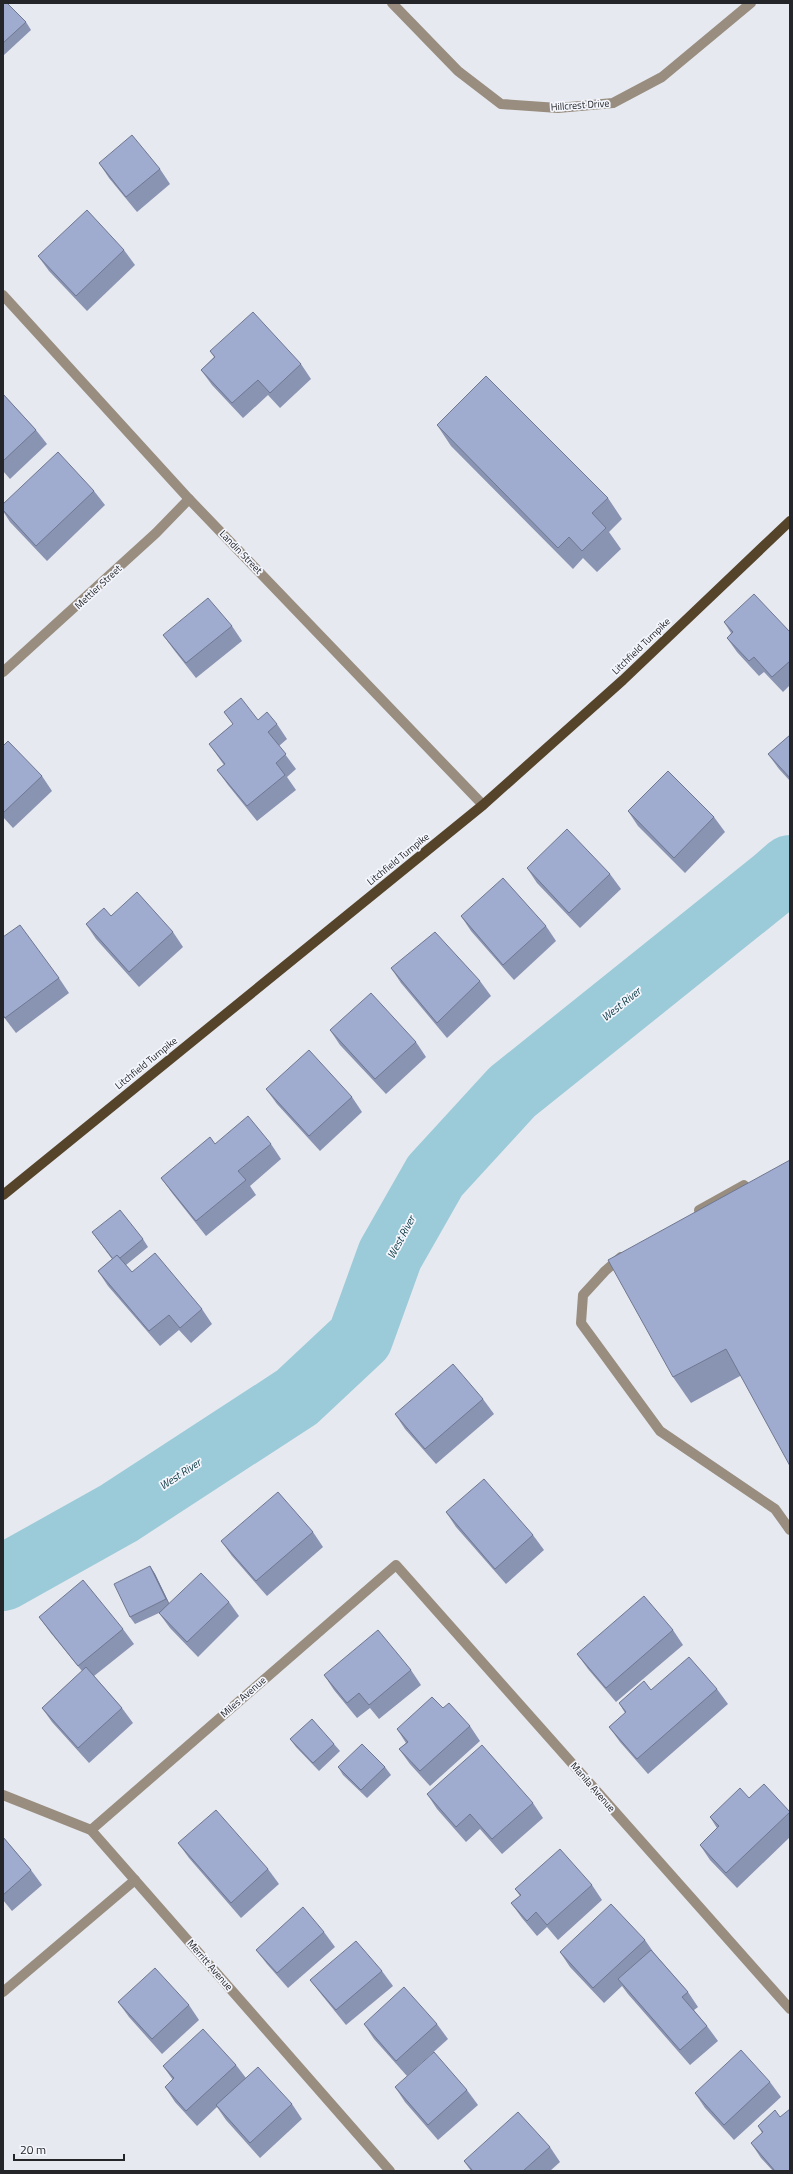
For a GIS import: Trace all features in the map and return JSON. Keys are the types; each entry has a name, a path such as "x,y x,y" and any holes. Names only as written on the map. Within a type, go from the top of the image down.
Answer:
{"main road":[{"name":"Litchfield Turnpike","path":"3,1195 483,806 623,680 790,521"}],"street":[{"name":"Hillcrest Drive","path":"392,3 458,71 501,104 558,108 613,103 662,77 740,6 751,3"},
{"name":"Landin Street","path":"3,295 189,499 483,806"},
{"name":"Mettler Street","path":"3,672 156,534 189,499"},
{"path":"690,1216 744,1185"},
{"path":"629,1251 604,1271 583,1295 581,1323 660,1431 775,1510 790,1530"},
{"name":"Miles Avenue","path":"91,1830 396,1565"},
{"name":"Manila Avenue","path":"396,1565 790,2009"},
{"name":"Merritt Avenue","path":"3,1794 91,1830 390,2171"},
{"path":"3,1992 135,1880"}],"building":[{"path":"3,3 7,3 26,22 3,43"},
{"path":"132,135 160,169 126,197 99,163"},
{"path":"87,210 124,250 76,296 38,256"},
{"path":"253,312 301,364 270,393 258,380 232,403 201,370 215,357 210,351"},
{"path":"486,376 608,498 592,513 606,528 582,551 569,537 558,548 437,425"},
{"path":"3,394 36,430 3,461"},
{"path":"58,452 94,491 36,546 3,510 3,504"},
{"path":"754,594 790,632 790,661 772,677 754,657 749,661 727,638 733,632 724,622"},
{"path":"208,598 232,626 186,663 163,635"},
{"path":"241,698 258,720 267,712 277,724 268,732 286,754 276,763 285,775 247,806 217,770 225,764 209,744 233,724 224,712"},
{"path":"790,735 790,778 768,754"},
{"path":"8,741 42,776 3,813 3,746"},
{"path":"668,771 714,817 674,858 628,811"},
{"path":"567,829 610,874 569,913 527,868"},
{"path":"503,878 546,926 503,965 461,916"},
{"path":"137,892 173,932 129,972 86,924 104,908 111,916"},
{"path":"20,925 59,978 5,1018 3,1015 3,937"},
{"path":"435,932 480,981 437,1023 391,968"},
{"path":"371,993 416,1042 375,1079 330,1030"},
{"path":"309,1050 352,1097 309,1136 266,1089"},
{"path":"248,1116 271,1144 238,1171 246,1180 196,1221 161,1178 210,1137 215,1144"},
{"path":"790,1160 790,1466 726,1349 673,1377 608,1260"},
{"path":"120,1210 143,1239 120,1258 117,1255 113,1259 92,1232"},
{"path":"155,1253 202,1309 180,1328 169,1315 149,1331 98,1271 117,1255 132,1272"},
{"path":"453,1364 483,1399 425,1449 395,1414"},
{"path":"484,1479 533,1535 495,1569 446,1512"},
{"path":"278,1492 313,1532 256,1581 221,1541"},
{"path":"150,1566 166,1599 130,1617 114,1584"},
{"path":"201,1573 229,1602 187,1642 159,1613"},
{"path":"83,1580 123,1629 78,1666 39,1617"},
{"path":"644,1596 673,1630 606,1688 577,1654"},
{"path":"378,1630 411,1670 369,1705 359,1693 347,1703 324,1675"},
{"path":"689,1657 717,1689 637,1759 609,1727 626,1712 619,1703 644,1681 651,1690"},
{"path":"86,1667 122,1708 78,1748 42,1708"},
{"path":"432,1697 443,1708 449,1703 470,1726 420,1771 399,1749 408,1742 397,1729"},
{"path":"312,1719 334,1744 313,1763 290,1739"},
{"path":"362,1744 385,1767 361,1790 338,1767"},
{"path":"482,1745 533,1803 492,1839 470,1814 456,1827 427,1794"},
{"path":"764,1784 790,1812 726,1873 700,1845 719,1826 710,1817 740,1788 749,1798"},
{"path":"216,1810 268,1869 231,1903 178,1843"},
{"path":"3,1837 31,1870 3,1895"},
{"path":"560,1849 592,1885 547,1925 536,1912 527,1921 511,1903 521,1895 515,1889"},
{"path":"611,1904 645,1940 593,1988 560,1952"},
{"path":"303,1907 324,1932 277,1973 256,1950"},
{"path":"356,1941 382,1971 336,2010 310,1980"},
{"path":"651,1950 688,1992 682,1997 707,2026 680,2050 618,1979"},
{"path":"155,1968 189,2005 152,2039 118,2002"},
{"path":"404,1987 437,2024 396,2061 364,2024"},
{"path":"203,2029 236,2065 186,2111 165,2087 174,2078 163,2066"},
{"path":"741,2050 770,2082 724,2125 695,2093"},
{"path":"434,2052 467,2090 428,2125 395,2087"},
{"path":"258,2067 292,2104 250,2143 216,2105"},
{"path":"790,2109 790,2171 775,2171 751,2143 763,2132 758,2126 775,2110 780,2117"},
{"path":"518,2112 550,2147 523,2171 473,2171 464,2161"}],"waterway":[{"name":"West River","path":"3,1578 119,1513 297,1397 360,1338 390,1255 435,1176 512,1092 790,868"}]}
